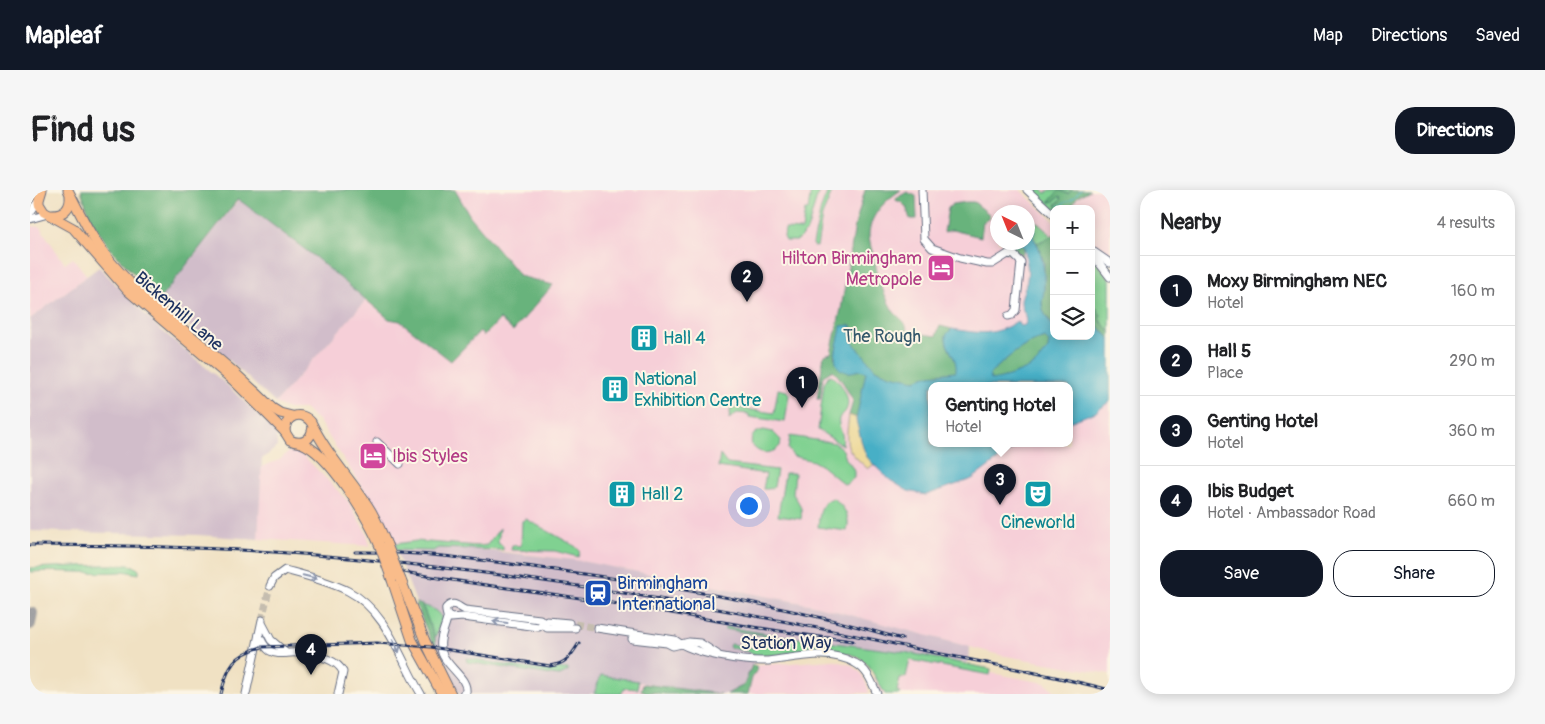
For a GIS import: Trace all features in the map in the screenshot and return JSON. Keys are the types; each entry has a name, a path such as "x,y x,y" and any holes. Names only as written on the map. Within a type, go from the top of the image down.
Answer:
{"main road":[{"path":"40,193 41,208 50,215 61,214 68,209 69,193"},
{"name":"Bickenhill Lane","path":"69,193 95,241 126,278 272,408 280,413 292,416"},
{"name":"Bickenhill Lane","path":"50,215 73,228 128,290 234,381 285,432"},
{"path":"383,544 360,507 326,462 311,447 290,440 285,432 286,422 292,416 305,416 330,455 368,505 380,527 383,544 404,602 451,694"},
{"path":"299,443 311,436 313,426"},
{"path":"396,583 405,591 404,602 412,640 442,694"}],"street":[{"path":"922,190 924,239 932,248 960,258 987,264 992,264 1008,254 1014,255 1021,262 1016,310 1012,315 1008,316"},
{"path":"1026,190 1050,211"},
{"path":"30,213 40,193"},
{"path":"30,220 50,215"},
{"path":"1095,252 1110,257"},
{"path":"1095,253 1110,263"},
{"path":"1095,254 1110,268"},
{"path":"1095,256 1110,277"},
{"path":"377,442 400,464"},
{"path":"270,586 274,578 285,570 321,580 350,592 368,606 384,624 421,694"},
{"path":"544,624 540,619 466,610 459,608 455,604 450,605 445,611 451,617 539,627 544,624 547,621 575,626"},
{"path":"459,608 459,614 451,617 440,641 446,662 465,682 466,692 463,694"},
{"path":"246,694 262,621 271,640 286,653"},
{"name":"Station Way","path":"597,630 667,643 673,646 682,645 708,654 757,661 828,655 855,663 865,672 877,694"},
{"path":"259,635 264,646 271,652 279,654 297,653 328,659 336,663 342,672 338,694"},
{"path":"443,678 455,694"},
{"path":"872,684 872,694"}],"shaded area":[{"path":"455,190 1020,190 1050,217 1050,340 1095,340 1095,260 1110,279 1110,674 1000,655 813,605 575,560 419,541 395,549 385,524 318,420 304,409 288,409 275,403 366,300 389,319 480,331 485,335 500,318 512,331 527,279 520,276 470,216"},
{"path":"1032,190 1110,190 1110,255 1095,246 1095,205 1050,206"},
{"path":"239,199 315,257 366,300 275,403 228,359 159,300"},
{"path":"30,227 40,227 65,264 73,258 87,276 30,319"},
{"path":"99,267 154,324 227,385 276,433 277,447 262,459 258,539 197,535 30,531 30,319"},
{"path":"290,451 299,451 348,501 367,534 370,546 258,539 261,467 279,460"},
{"path":"423,548 473,549 575,560 813,605 970,647 967,663 781,636 755,656 753,666 750,666 746,686 729,694 711,694 602,676 595,694 460,694 439,662 396,550"},
{"path":"893,655 1045,683 1059,694 881,694 874,678"},
{"path":"832,660 851,665 861,673 869,693 729,694 750,666"},
{"path":"602,676 711,694 595,694"}],"green space":[{"path":"81,190 455,190 470,216 520,276 553,285 513,331 500,319 484,336 480,331 451,361 400,321 389,319 315,257 238,199 159,300 111,250 90,218"},
{"path":"811,190 819,190 807,231 797,241 786,241 784,237 785,229 802,230"},
{"path":"828,190 833,190 822,216 817,247 813,244 821,208"},
{"name":"The Rough","path":"865,190 901,190 879,209 870,228 869,239 880,280 889,304 903,321 908,334 936,336 940,326 952,329 946,335 946,340 955,361 957,372 930,375 915,380 890,375 875,369 851,340 851,325 842,326 834,357 848,372 861,370 866,372 857,418 849,415 853,401 842,381 833,370 823,376 820,399 817,399 824,355 831,353 841,309 855,225"},
{"path":"1033,190 1042,190 1046,193 1050,190 1059,190 1053,202 1060,196 1061,199 1056,205 1050,205"},
{"path":"1059,190 1071,190 1068,194"},
{"path":"1059,190 1068,194 1071,190 1090,190 1077,197 1073,205 1056,205 1061,199 1060,196 1053,202 1049,202"},
{"path":"907,192 916,196 917,219 910,219 906,207 895,199"},
{"path":"974,202 989,214 990,218 983,222 981,237 952,230 944,232 948,208 953,204"},
{"path":"1035,220 1050,234 1050,237 1037,243 1035,240"},
{"path":"1050,237 1050,321 1043,311 1044,262 1037,243"},
{"path":"1024,250 1022,256 1016,251 1002,251"},
{"path":"1095,260 1110,279 1110,332 1099,319 1098,310 1095,307"},
{"path":"1095,307 1101,315 1099,319 1110,332 1110,339 1095,323"},
{"path":"1045,338 1049,342 1048,350 1035,364 1014,374 991,380 989,375 1008,358 1029,344"},
{"path":"831,375 841,385 846,394 848,404 844,413 839,418 843,437 842,445 818,430 824,384 828,376"},
{"path":"778,389 787,391 789,395 785,422 749,417 749,414 737,413 729,419 731,407 774,413"},
{"path":"764,430 773,432 781,440 780,446 777,449 766,453 758,451 751,442 754,435"},
{"path":"790,436 835,443 843,450 846,459 854,470 854,478 845,485 822,466 813,461 793,456 788,449"},
{"path":"720,455 727,464 777,470 774,487 763,489 766,474 718,467"},
{"path":"785,473 795,473 793,494 801,508 801,519 778,516"},
{"path":"833,498 846,512 848,521 847,531 818,527 823,506 828,500"},
{"path":"526,519 575,546 580,551 578,557 555,551 511,550 512,545 521,546 522,521"},
{"path":"500,528 498,543 503,546 503,550 438,548 433,551 396,550 395,544 416,541 478,546 487,545"},
{"path":"102,565 134,566 139,570 139,574 123,571 30,572 30,568"},
{"path":"416,603 422,605 436,645 433,645"},
{"path":"422,605 436,611 442,619 435,638"},
{"path":"726,627 773,635 772,643 781,636 904,652 991,669 990,675 910,660 906,677 900,678 897,691 901,694 885,694 869,666 859,657 812,649 777,655 755,656 749,652 729,647 730,644 754,648 764,635 724,629"},
{"path":"466,658 532,669 568,669 568,671 558,676 467,662"},
{"path":"752,665 756,666 757,670 752,678 748,694 727,694 744,685"},
{"path":"601,675 638,681 638,689 625,688 621,694 594,694"},
{"path":"643,684 720,694 665,694 650,692 646,694 646,692 641,690"}],"sand":[{"path":"849,415 857,418 867,457 874,464 868,469 854,456 848,446"}],"water":[{"path":"1035,241 1043,262 1044,291 1042,304 1044,313 1050,324 1050,340 1095,340 1095,324 1110,339 1110,401 1096,412 1073,421 1073,382 928,382 928,447 1017,447 972,479 926,495 908,491 890,480 867,457 856,420 866,372 861,370 847,372 840,369 837,365 835,359 841,326 851,325 851,340 875,369 890,375 915,380 930,375 956,372 955,361 946,340 946,335 952,329 970,332 993,332 1001,330 1017,321 1020,326 1025,325 1027,318 1021,299 1028,276 1024,250 1035,250","holes":["1045,338 1049,342 1048,349 1031,367 991,380 989,375 1008,358 1029,344"]}],"waterway":[{"path":"1061,205 1072,199 1081,190"}],"taxiway":[{"path":"30,624 32,613"}],"tunnel":[{"path":"262,620 270,586"},
{"path":"575,624 597,628"}],"railway":[{"path":"30,545 154,547 277,552 430,566 501,575 642,596 782,621 1110,690"},
{"path":"355,552 455,557 643,583 773,607 902,639"},
{"path":"389,569 443,579 606,602 791,633 853,641"},
{"path":"221,694 233,663 252,650 262,647 377,643 431,647 550,666 568,659 579,643"}],"place":[{"name":"Hilton Birmingham Metropole","path":"941,268"},
{"name":"Hall 5","path":"747,302"},
{"name":"Hall 4","path":"644,338"},
{"name":"National Exhibition Centre","path":"615,389"},
{"name":"Moxy Birmingham NEC","path":"802,408"},
{"name":"Ibis Styles","path":"373,456"},
{"name":"Hall 2","path":"622,494"},
{"name":"Cineworld","path":"1038,494"},
{"name":"Genting Hotel","path":"1000,505"},
{"name":"Birmingham International","path":"598,593"},
{"name":"Ibis Budget","path":"311,675"}]}
